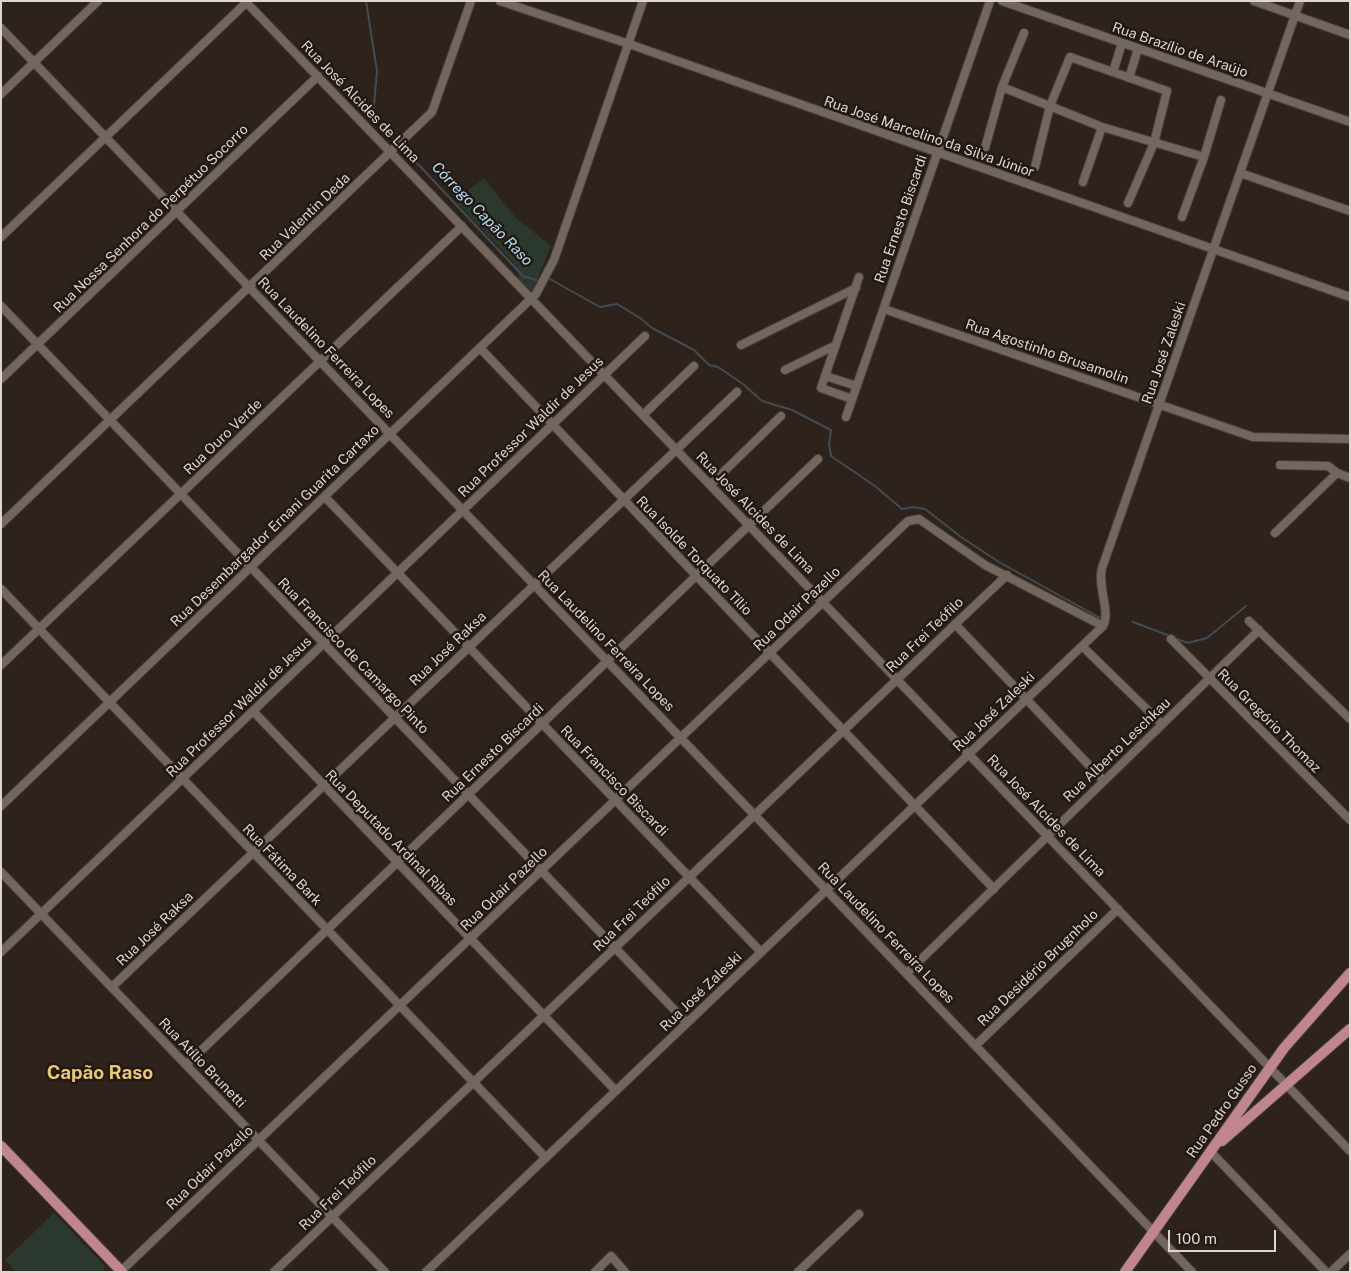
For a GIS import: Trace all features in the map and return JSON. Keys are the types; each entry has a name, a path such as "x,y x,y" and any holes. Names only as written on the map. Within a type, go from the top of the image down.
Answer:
{"main road":[{"name":"Rua Pedro Gusso","path":"1125,1272 1270,1067 1311,1015 1350,973"},
{"path":"1210,1151 1350,1030"},
{"path":"1,1146 121,1271"}],"street":[{"path":"1,94 98,1"},
{"name":"Rua Valentin Deda","path":"1,524 432,112 471,1"},
{"name":"Rua José Marcelino da Silva Júnior","path":"500,1 629,44 1350,297"},
{"name":"Rua Desembargador Ernani Guarita Cartaxo","path":"1,806 532,299 550,271 644,1"},
{"name":"Rua Ernesto Biscardi","path":"846,417 990,1"},
{"name":"Rua Brazílio de Araújo","path":"1002,1 1350,122"},
{"path":"1254,1 1350,35"},
{"name":"Rua José Zaleski","path":"426,1272 1103,626 1105,616 1100,572 1300,1"},
{"path":"1,237 246,2"},
{"name":"Rua José Alcides de Lima","path":"246,2 393,150 462,226 676,450 1350,1151"},
{"name":"Rua Laudelino Ferreira Lopes","path":"1,28 1192,1272"},
{"path":"985,148 1002,87 1024,33"},
{"path":"1113,72 1122,43"},
{"path":"1129,78 1138,48"},
{"path":"1035,167 1050,106 1070,57 1167,91 1154,143 1128,203"},
{"name":"Rua Nossa Senhora do Perpétuo Socorro","path":"1,379 318,76"},
{"path":"1002,87 1102,127 1204,157"},
{"path":"1182,217 1204,157 1221,100"},
{"path":"1083,182 1102,127"},
{"path":"1240,172 1350,211"},
{"name":"Rua Ouro Verde","path":"1,665 462,226"},
{"path":"852,399 821,388 859,277"},
{"path":"741,345 856,288"},
{"name":"Rua Francisco de Camargo Pinto","path":"1,306 687,1023"},
{"name":"Rua Agostinho Brusamolin","path":"884,309 1253,437 1350,438"},
{"name":"Rua Professor Waldir de Jesus","path":"1,952 645,336"},
{"path":"785,370 836,345"},
{"name":"Rua Isolde Torquato Tílio","path":"480,348 994,889"},
{"path":"643,415 694,366"},
{"path":"825,376 857,386"},
{"name":"Rua José Raksa","path":"112,987 737,392"},
{"path":"710,485 781,416"},
{"name":"Rua Ernesto Biscardi","path":"186,1065 818,459"},
{"path":"1280,465 1328,466 1337,473 1350,478"},
{"path":"1275,533 1337,473"},
{"name":"Rua Francisco Biscardi","path":"325,497 761,952"},
{"name":"Rua Odair Pazello","path":"121,1271 905,524 913,519 919,519 985,565 1007,575"},
{"path":"1007,575 1103,626"},
{"name":"Rua Frei Teófilo","path":"274,1272 1007,575"},
{"name":"Rua Fátima Bark","path":"1,589 546,1158"},
{"path":"1249,621 1350,719"},
{"path":"955,624 1104,780"},
{"name":"Rua Alberto Leschkau","path":"907,973 1049,837 1058,825 1259,630"},
{"name":"Rua Gregório Thomaz","path":"1171,639 1350,820"},
{"path":"1082,646 1162,724"},
{"name":"Rua Deputado Ardinal Ribas","path":"253,711 616,1091"},
{"name":"Rua Atílio Brunetti","path":"1,872 385,1272"},
{"name":"Rua Desidério Brugnholo","path":"976,1045 1118,909"},
{"path":"1210,1151 1326,1272"},
{"path":"798,1272 859,1214"},
{"path":"1331,1272 1350,1254"},
{"path":"594,1272 611,1256 625,1272"}],"green space":[{"path":"484,178 516,218 551,246 532,292 518,284 519,271 509,257 455,201"},
{"path":"54,1213 105,1266 103,1272 16,1272 5,1260"}],"waterway":[{"name":"Córrego Capão Raso","path":"366,1 377,71 373,117 397,143"},
{"name":"Córrego Capão Raso","path":"401,146 523,276 539,281"},
{"name":"Córrego Capão Raso","path":"548,278 600,307 617,304 652,328 694,350 709,365 718,367 743,384 762,401 792,410 831,430 829,444 831,456 875,486 902,509 913,507 925,509 961,537 999,562 1102,619"},
{"name":"Córrego Capão Raso","path":"1174,638 1188,643 1207,638 1246,606"},
{"name":"Córrego Capão Raso","path":"1133,622 1170,636"}],"district":[{"name":"Capão Raso","path":"100,1073"}]}
